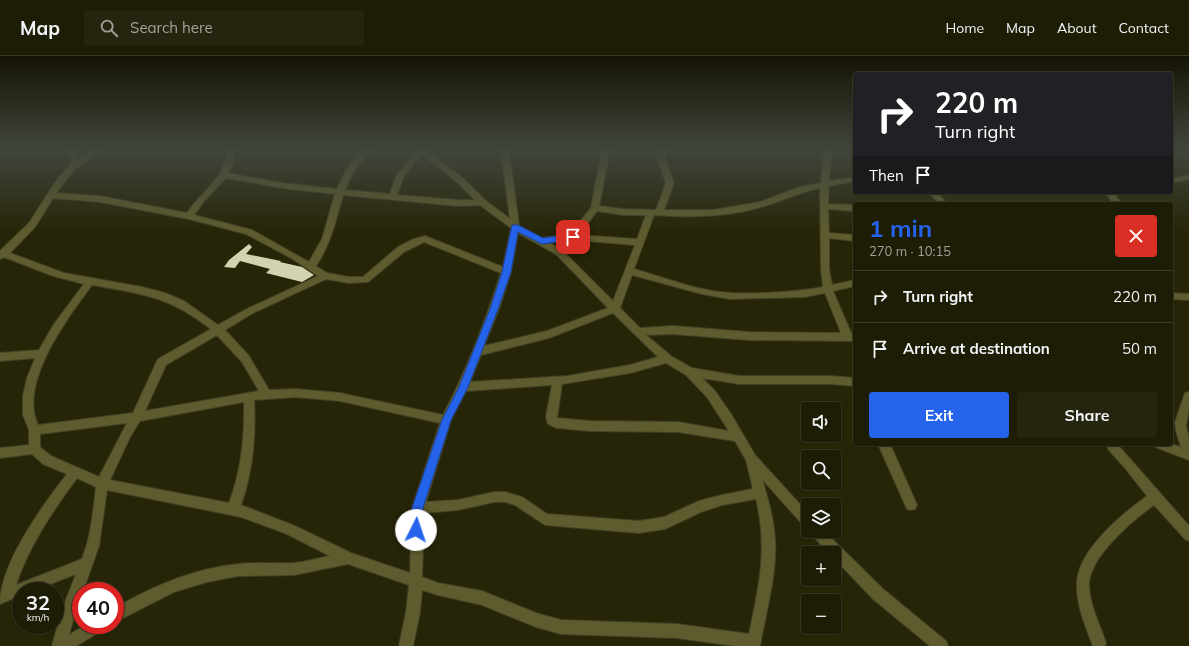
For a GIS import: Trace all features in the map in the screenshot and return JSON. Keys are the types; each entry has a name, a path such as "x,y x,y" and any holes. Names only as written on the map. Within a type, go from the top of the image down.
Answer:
{"street":[{"path":"63,178 35,220 2,255 62,276 143,290 166,296 186,306 219,330 238,350 257,374 266,394"},
{"path":"189,216 202,198 222,178"},
{"path":"239,178 289,186 339,192 458,202 482,202"},
{"path":"310,267 320,256 331,227 339,192 347,178"},
{"path":"393,196 399,178"},
{"path":"457,178 482,202 515,227 542,241 558,252 649,344 668,359 690,372 711,394 751,459 801,514"},
{"path":"406,646 413,612 416,581 418,508 446,420 464,387 506,272 515,227 509,178"},
{"path":"558,252 573,237 595,208 601,178"},
{"path":"477,352 549,334 615,309 640,242 670,183 668,178"},
{"path":"638,332 673,330 749,336 852,337 828,289 824,235 825,178"},
{"path":"1173,181 1187,178"},
{"path":"595,208 610,211 655,213 714,213 762,204 778,197 825,183 853,179"},
{"path":"935,194 941,202"},
{"path":"51,195 100,199 189,216 248,232 294,256 325,276 365,280 388,260 411,244 425,239 506,272"},
{"path":"825,206 853,208"},
{"path":"824,235 853,238"},
{"path":"542,241 573,237 640,242"},
{"path":"629,271 713,294 730,296 781,296 817,292 853,283"},
{"path":"59,646 68,610 93,546 99,514 102,484 126,434 137,417 162,362 250,312 325,276"},
{"path":"34,449 34,430 28,413 32,379 43,354 68,309 90,282"},
{"path":"1173,296 1189,297"},
{"path":"0,357 43,354"},
{"path":"464,387 594,376 668,359"},
{"path":"690,372 740,380 831,380 853,382"},
{"path":"558,380 551,417 552,421 557,423 590,426 678,427 738,437"},
{"path":"34,430 137,417 266,394 296,393 340,397 446,420"},
{"path":"1188,451 1180,429 1182,414 1189,396"},
{"path":"233,510 242,486 248,454 250,436 250,397"},
{"path":"885,446 911,505"},
{"path":"1112,446 1189,535"},
{"path":"1167,446 1188,451"},
{"path":"0,453 34,449 47,460 102,484 233,510 291,530 348,558 438,589 482,598 536,620 561,627 677,631 753,644 765,593 769,550 767,525 751,459"},
{"path":"3,595 13,569 32,533 74,473"},
{"path":"418,508 458,505 494,496 505,497 518,501 545,519 639,527 665,523 699,507 722,500 760,493"},
{"path":"1099,643 1083,583 1087,569 1115,530 1132,514 1156,497"},
{"path":"823,538 878,594 941,646"},
{"path":"124,610 163,591 192,580 218,573 239,570 295,568 348,558"},
{"path":"3,595 86,564"},
{"path":"63,646 83,634"}],"building":[{"path":"249,244 252,247 246,254 302,267 314,275 302,282 266,273 270,269 240,261 235,268 224,267 229,260"}],"route":[{"path":"416,530 418,508 446,420 464,387 494,309 506,272 515,227 542,241 573,237"}]}
